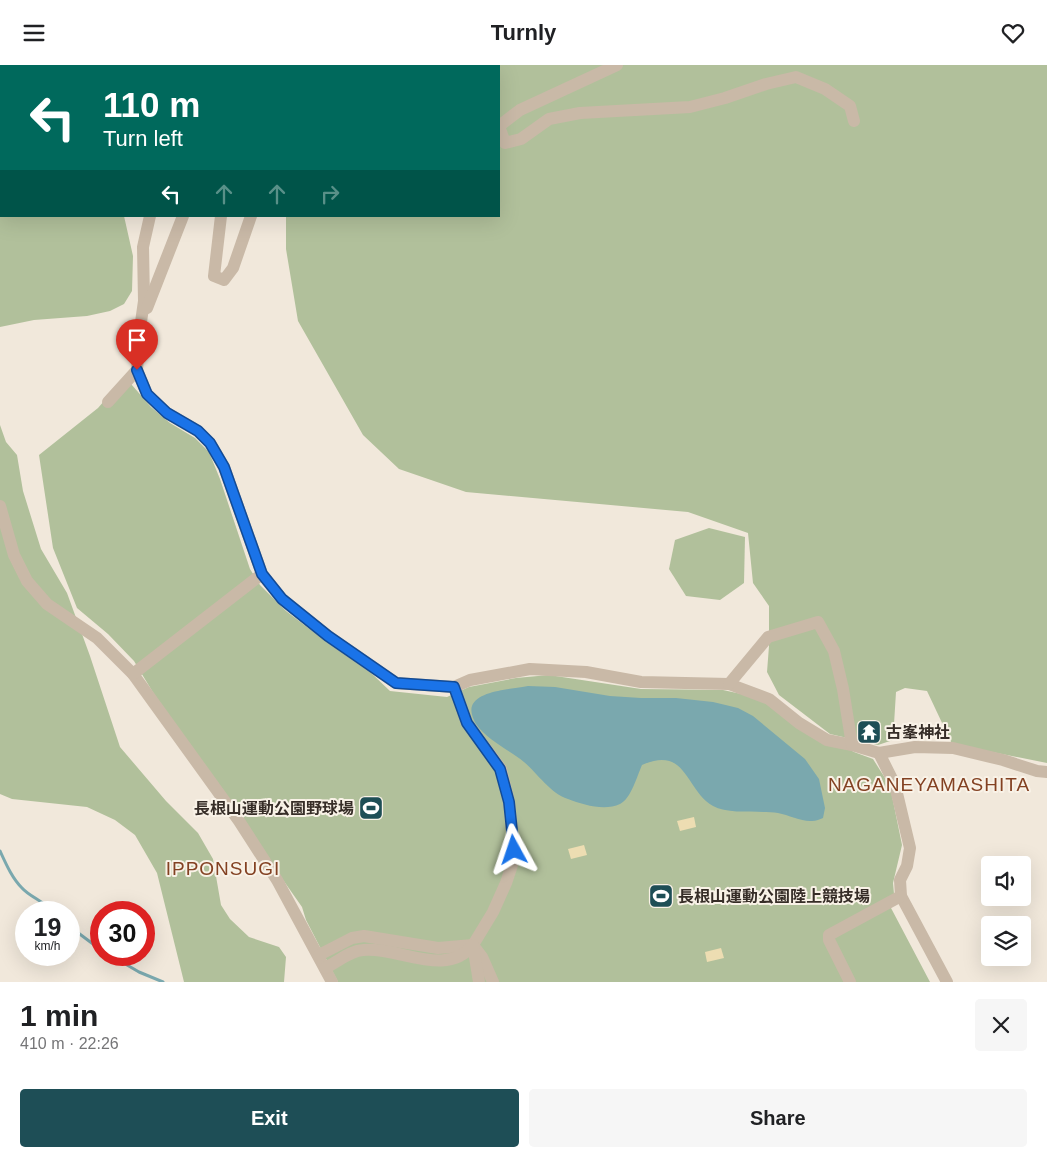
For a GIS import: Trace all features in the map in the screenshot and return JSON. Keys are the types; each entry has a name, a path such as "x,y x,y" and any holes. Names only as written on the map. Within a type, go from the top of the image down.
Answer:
{"street":[{"path":"500,125 520,110 617,65"},
{"path":"500,129 505,143 521,139 549,119 580,113 690,107 796,77 826,89 850,106 854,121"},
{"path":"150,217 143,247 144,301 137,370 147,394 167,413 198,431 210,443 224,467 262,574 282,599 328,636 396,683 454,687 470,680 530,669 586,672 641,682 729,684 769,699 799,723 827,739 879,753 915,747 953,748 1004,760 1037,771 1047,772"},
{"path":"140,329 183,217"},
{"path":"221,217 214,276 224,280 232,268 251,217"},
{"path":"108,402 137,370"},
{"path":"0,506 14,555 27,581 47,604 97,638 134,674 239,821 276,880 319,955 332,982"},
{"path":"134,674 262,574"},
{"path":"729,684 768,637 818,622 834,651 843,689 852,745"},
{"path":"326,968 348,954 363,949 436,960 448,960 462,956 473,945 493,912 512,865 514,850 509,802 500,769 467,723 454,687"},
{"path":"879,753 895,785 910,849 900,880 902,896 947,982"},
{"path":"850,982 829,940 829,935 902,896"},
{"path":"319,955 352,938 364,936 438,948 473,945"},
{"path":"473,945 478,982"},
{"path":"473,945 482,957 493,982"}],"green space":[{"path":"500,65 1047,65 1047,763 952,744 927,691 905,688 896,692 893,740 878,745 830,734 779,695 767,672 769,606 753,583 748,533 688,512 466,492 399,469 363,435 298,321 286,249 286,217 500,217"},
{"path":"0,217 124,217 133,256 132,291 124,304 110,311 87,316 34,320 0,327"},
{"path":"125,377 151,407 170,423 195,438 209,452 250,569 260,585 286,611 369,671 390,691 447,697 469,687 516,678 549,675 641,689 723,690 746,695 765,703 854,752 873,759 890,786 902,845 893,883 894,894 891,908 930,982 338,982 306,920 302,907 160,704 134,661 108,634 77,608 53,548 39,455 98,408"},
{"path":"0,425 6,442 17,455 23,491 41,549 67,593 120,747 166,801 198,833 213,859 221,905 230,919 249,937 279,947 286,957 284,982 184,982 157,873 135,835 115,820 87,807 12,799 0,794"},
{"path":"709,528 745,537 744,583 720,600 686,596 669,569 675,540"}],"sand":[{"path":"694,817 696,827 680,831 677,821"},
{"path":"584,845 587,855 571,859 568,849"},
{"path":"721,948 724,958 707,962 705,952"}],"water":[{"path":"528,686 555,687 610,696 676,698 713,702 738,708 753,716 805,759 819,779 825,808 823,818 808,821 771,812 720,809 704,799 677,765 668,761 657,760 642,765 633,787 620,804 601,807 580,803 562,796 550,788 524,762 486,735 476,724 472,715 472,706 488,693"}],"waterway":[{"path":"0,851 18,884 40,901"},
{"path":"80,934 90,942"},
{"path":"129,966 163,982"}],"place":[{"name":"古峯神社","path":"869,732"},
{"name":"長根山運動公園野球場","path":"371,808"},
{"name":"長根山運動公園陸上競技場","path":"661,896"}],"district":[{"name":"NAGANEYAMASHITA","path":"929,784"},
{"name":"IPPONSUGI","path":"223,868"}],"route":[{"path":"137,370 147,394 167,413 198,431 210,443 224,467 262,574 282,599 328,636 396,683 454,687 467,723 500,769 509,802 514,850"}]}
